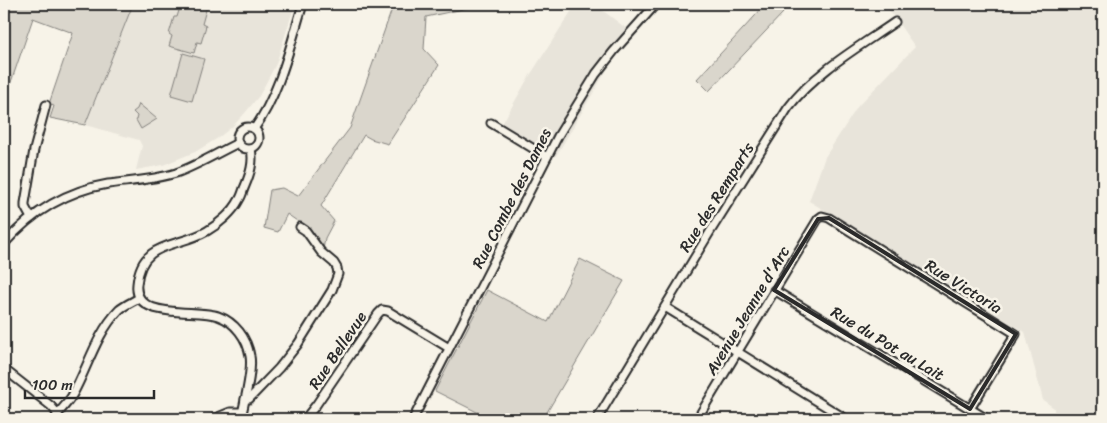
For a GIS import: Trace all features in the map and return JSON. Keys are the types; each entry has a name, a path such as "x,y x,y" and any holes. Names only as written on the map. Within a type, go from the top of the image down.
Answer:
{"street":[{"path":"254,129 265,112 279,80 303,4"},
{"name":"Rue Combe des Dames","path":"413,419 558,136 596,74 656,4"},
{"name":"Rue des Remparts","path":"597,419 725,207 797,96 829,68 895,22"},
{"path":"31,218 25,203 34,150 46,105"},
{"path":"491,123 547,158"},
{"path":"247,127 254,129 257,131 259,138 257,145 251,149 239,146 237,136 241,130 247,127"},
{"path":"4,244 31,218 58,200 93,187 175,173 238,143"},
{"path":"213,419 230,412 242,416 251,358 244,337 236,328 218,316 159,310 148,306 139,298 137,280 146,258 153,252 162,246 198,236 208,231 234,207 240,200 250,172 253,158 251,149"},
{"name":"Avenue Jeanne d'Arc","path":"697,419 818,218 822,216"},
{"name":"Rue Victoria","path":"822,216 829,218 1016,334 970,409"},
{"path":"245,398 249,399 252,396 279,368 298,344 332,290 338,274 334,263 321,252 306,231 300,227"},
{"name":"Rue du Pot au Lait","path":"774,290 987,419"},
{"path":"4,369 51,406 56,416 72,395 109,322 120,310 139,298"},
{"path":"665,307 846,419"},
{"name":"Rue Bellevue","path":"305,419 382,310 449,348"}],"highlighted area":[{"path":"829,218 1016,334 970,409 774,290 818,219"}],"shaded area":[{"path":"4,4 133,4 85,125 50,118 54,106 49,104 73,33 33,18 9,88 4,86"},
{"path":"133,4 295,4 276,64 259,96 233,126 195,152 163,165 136,170 142,146 139,140 85,125"},
{"path":"181,4 207,6 202,24 206,26 201,43 197,42 194,53 169,46 172,36 169,34 174,17 177,17"},
{"path":"387,4 486,4 426,17 424,49 439,65 388,144 364,135 321,206 334,221 325,238 323,250 307,228 287,214 278,232 264,228 270,190 282,188 298,196 350,128 392,9"},
{"path":"576,4 594,4 635,35 612,61 556,156 502,124 527,80"},
{"path":"766,4 778,4 783,13 709,91 697,79"},
{"path":"885,4 1103,4 1103,419 1054,419 1054,408 1043,400 1025,332 809,201 825,157 858,106 915,47"},
{"path":"183,53 204,59 192,101 171,95"},
{"path":"139,104 157,119 141,129 136,120 137,116 133,112"},
{"path":"580,259 624,281 543,419 484,419 485,416 435,391 487,290 548,322"}]}
